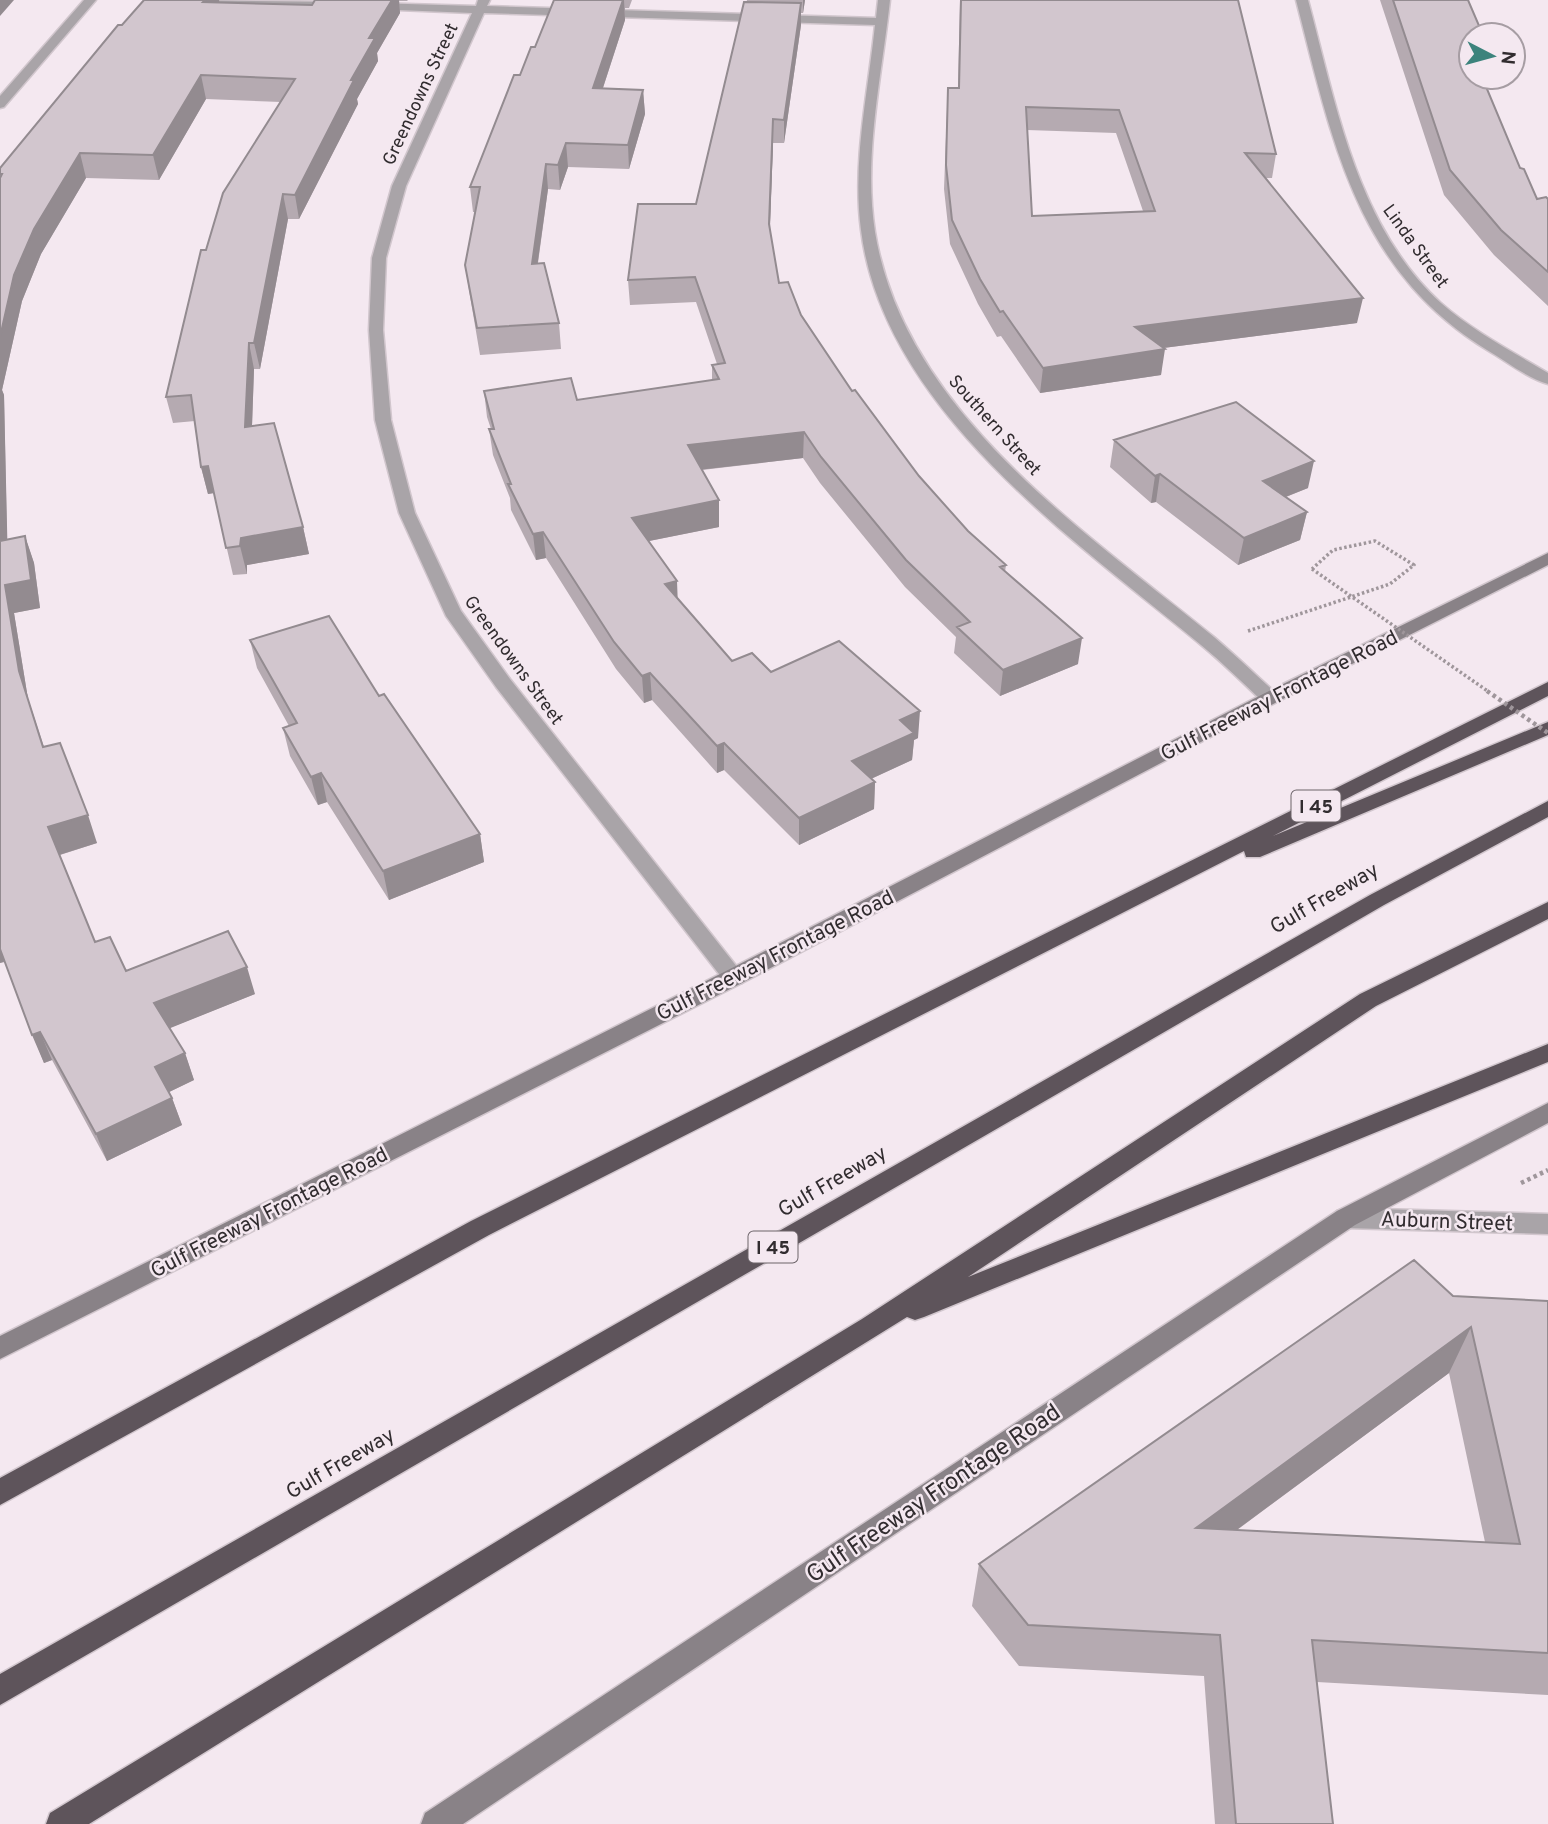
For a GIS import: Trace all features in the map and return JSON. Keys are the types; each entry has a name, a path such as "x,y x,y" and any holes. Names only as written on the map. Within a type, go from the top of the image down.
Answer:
{"highway":[{"name":"I 45","path":"0,1492 480,1228 1548,688"},
{"path":"1084,923 1548,730"},
{"name":"Gulf Freeway","path":"0,1690 1377,900 1548,808"},
{"path":"61,1824 871,1327 1368,1000 1548,911"},
{"path":"871,1327 1548,1053"}],"main road":[{"name":"Gulf Freeway Frontage Road","path":"0,1348 734,976 1270,698 1548,558"},
{"name":"Gulf Freeway Frontage Road","path":"436,1824 1346,1218 1548,1112"}],"street":[{"path":"0,104 90,0"},
{"path":"175,0 482,4 882,22"},
{"name":"Southern Street","path":"884,0 863,173 874,271 901,332 941,399 1007,471 1103,559 1210,643 1270,698"},
{"name":"Linda Street","path":"1302,0 1345,157 1368,214 1402,265 1433,303 1493,347 1548,379"},
{"name":"Greendowns Street","path":"482,4 399,186 379,258 376,330 383,420 407,513 452,612 503,683 734,976"},
{"name":"Auburn Street","path":"1346,1218 1548,1224"}],"path":[{"path":"1210,643 1277,623 1390,584 1414,565 1375,541 1333,550 1312,569 1548,730"}],"building":[{"path":"144,0 312,5 315,0 392,0 369,38 375,38 351,80 354,80 295,195 283,194 254,343 249,343 245,427 274,423 303,527 241,538 240,546 226,548 208,466 201,467 191,395 166,397 201,250 206,250 223,193 295,79 201,75 153,155 80,153 34,229 14,275 0,337 0,168 118,25 122,25"},
{"path":"554,0 623,0 593,88 643,90 628,145 566,143 558,165 546,164 532,264 544,263 559,323 477,328 465,265 480,187 470,187 514,75 520,75 531,47 535,47"},
{"path":"961,0 1238,0 1276,154 1245,153 1363,298 1135,327 1165,349 1043,368 1003,311 1000,312 980,279 952,220 946,165 948,88 959,88","holes":["1026,107 1119,110 1155,211 1032,216"]},
{"path":"1393,0 1468,0 1477,21 1457,21 1457,91 1488,91 1520,168 1524,169 1537,199 1548,199 1548,272 1501,230 1450,170"},
{"path":"744,2 801,3 784,120 773,119 769,224 779,283 788,282 801,315 852,391 855,390 919,476 968,531 1006,565 1000,567 1082,638 1003,670 957,627 970,622 906,560 821,457 804,432 688,445 719,500 632,518 677,581 665,584 732,661 752,653 771,672 839,641 920,711 900,720 914,733 852,761 875,782 799,818 724,743 717,746 650,673 642,676 614,642 543,532 533,534 508,484 511,484 489,429 494,429 484,391 571,378 577,400 719,379 712,365 725,363 695,277 628,280 638,204 696,204"},
{"path":"1236,402 1314,461 1263,481 1307,512 1244,538 1160,474 1155,476 1114,440"},
{"path":"25,536 31,580 5,585 19,671 43,747 60,743 88,815 48,827 95,942 110,937 126,971 228,931 247,967 154,1003 185,1053 155,1067 172,1098 96,1134 40,1032 32,1035 0,949 0,541"},
{"path":"329,616 379,696 384,694 480,834 383,871 321,773 311,777 283,728 297,723 250,640"},
{"path":"1414,1260 1453,1296 1548,1301 1548,1653 1312,1640 1333,1824 1236,1824 1220,1635 1028,1625 979,1564","holes":["1471,1327 1520,1544 1196,1528"]}]}
